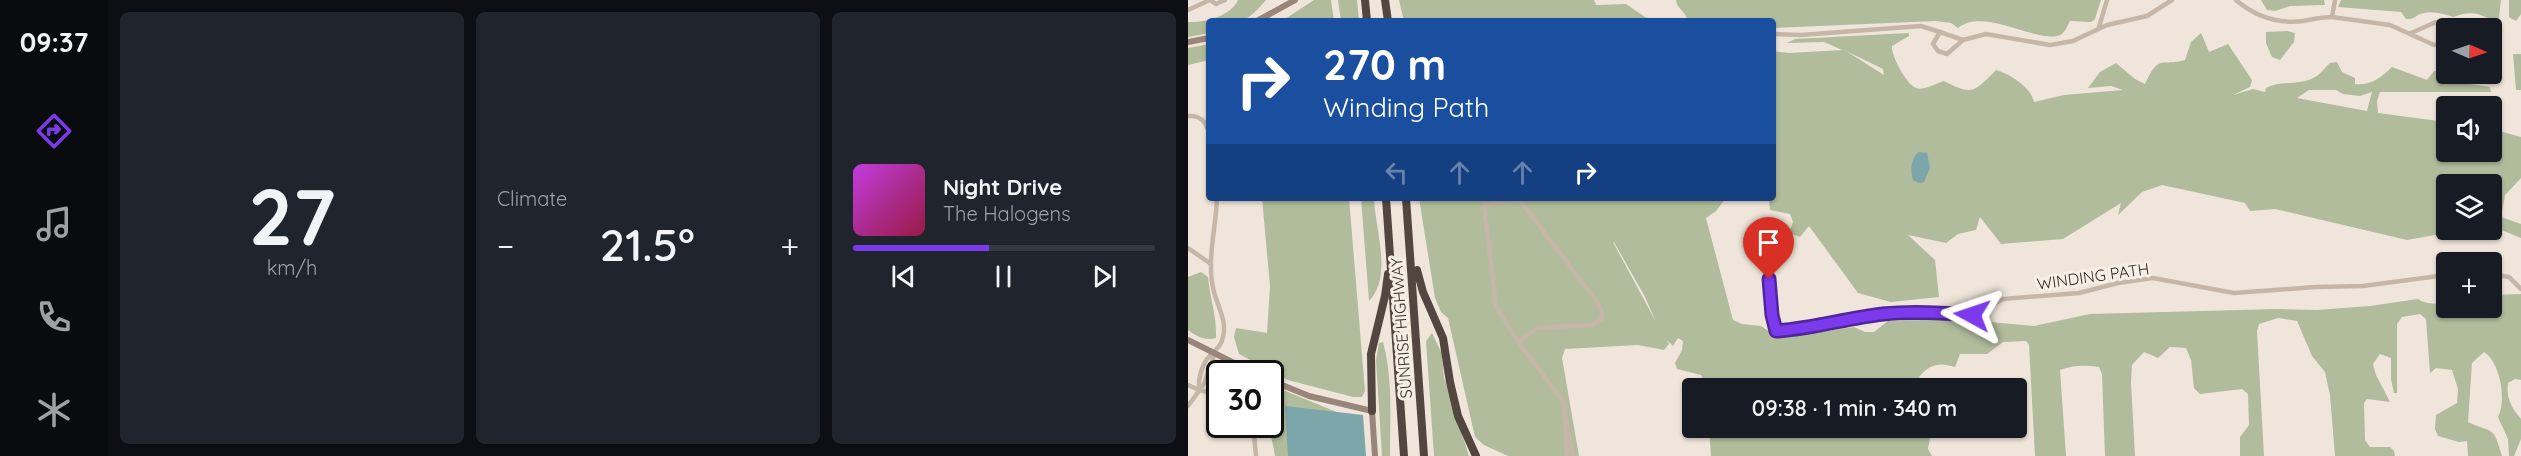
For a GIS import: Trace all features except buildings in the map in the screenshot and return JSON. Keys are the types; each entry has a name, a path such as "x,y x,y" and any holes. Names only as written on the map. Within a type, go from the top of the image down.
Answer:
{"highway":[{"path":"1365,0 1367,18"},
{"path":"1385,0 1388,18"},
{"name":"SUNRISE HIGHWAY","path":"1386,201 1404,456"},
{"name":"SUNRISE HIGHWAY","path":"1406,201 1424,456"},
{"path":"1408,213 1419,278 1443,338 1456,406 1476,456"},
{"path":"1372,411 1371,354 1388,284 1390,237"}],"street":[{"path":"1188,10 1210,0 1216,4 1225,0"},
{"path":"1262,18 1295,0"},
{"path":"2099,27 2107,0"},
{"path":"1940,32 1933,45 1938,51 1947,54 1963,40 1986,34 2050,45 2073,41 2099,27 2147,16 2172,0"},
{"path":"2236,0 2268,19 2304,21 2332,16 2390,25 2434,45 2440,44 2445,36 2443,26 2436,22 2411,33"},
{"path":"2332,16 2335,0"},
{"path":"1776,34 1801,35 1921,27 1963,40"},
{"path":"1188,42 1206,39"},
{"path":"1188,116 1196,116 1202,120 1206,128"},
{"path":"1213,360 1224,336 1224,326 1212,283 1211,264 1217,201"},
{"path":"1483,201 1496,306 1518,342 1564,402 1570,455"},
{"path":"1484,205 1507,201"},
{"path":"1518,342 1537,328 1592,325 1602,319 1598,303 1520,201"},
{"name":"WINDING PATH","path":"1763,233 1770,242 1768,292 1776,331 1799,330 1883,314 1972,315 2003,299 2079,294 2118,283 2153,278 2234,293 2363,286 2436,276"},
{"path":"1188,248 1211,264"},
{"path":"2502,276 2509,277 2521,289"},
{"path":"1188,340 1229,360"},
{"path":"1199,390 1198,382 1207,359 1215,353"},
{"path":"1188,406 1206,377"},
{"path":"1188,385 1206,392"},
{"path":"1284,387 1303,394 1372,411 1375,456"},
{"path":"1254,438 1256,456"}],"green space":[{"path":"1238,0 1266,0 1247,18 1213,18 1235,6"},
{"path":"1314,0 1331,0 1334,18 1287,18"},
{"path":"1338,0 1357,0 1359,18 1341,18"},
{"path":"1399,0 1594,0 1596,5 1626,4 1647,18 1403,18"},
{"path":"1676,0 2101,0 2095,19 2091,22 2070,21 2063,33 2054,36 2043,36 1983,21 1970,22 1958,28 1951,23 1936,21 1776,28 1776,18 1686,18"},
{"path":"2261,0 2324,0 2325,5 2290,6 2275,11 2267,10"},
{"path":"2341,0 2501,0 2499,18 2487,18 2469,13 2453,17 2428,12 2406,19 2401,12 2338,7"},
{"path":"2509,0 2521,0 2521,14 2516,21 2509,17"},
{"path":"1206,20 1206,34 1188,37 1188,22"},
{"path":"2266,32 2295,33 2294,42 2280,60 2272,57 2266,43"},
{"path":"1909,33 1909,36 1892,46 1892,50 1904,75 1916,88 1926,88 1944,81 1961,89 1973,89 1996,70 2019,82 2029,91 2034,102 2064,95 2123,90 2111,86 2088,88 2100,72 2116,63 2135,79 2145,84 2154,68 2161,63 2185,60 2191,42 2201,33 2209,52 2228,44 2252,80 2250,87 2233,95 2253,89 2265,92 2266,88 2278,84 2309,80 2330,63 2337,62 2342,72 2355,78 2355,84 2366,84 2375,80 2392,67 2427,80 2436,71 2436,84 2470,84 2490,87 2491,92 2380,92 2377,101 2378,113 2436,121 2436,162 2502,162 2502,132 2521,137 2521,178 2505,195 2502,212 2502,174 2436,174 2436,235 2407,240 2275,209 2250,211 2245,203 2162,185 2142,192 2118,215 2121,203 2063,239 2001,244 1980,217 1976,230 1958,234 1946,243 1908,235 1935,260 1939,297 1891,302 1858,293 1809,226 1800,237 1789,233 1793,222 1790,214 1770,210 1769,201 1776,201 1776,51 1789,53 1842,50 1824,42 1787,43 1795,39","holes":["1846,51 1883,69 1884,75","2309,90 2336,90 2343,94 2360,96 2372,92 2367,111 2297,98"]},
{"path":"1206,45 1206,61 1188,65 1188,48"},
{"path":"2513,54 2521,54 2521,90 2516,90"},
{"path":"1262,201 1349,201 1365,391 1362,397 1353,397 1288,380 1284,378 1284,360 1250,360 1239,354 1234,337 1236,328 1267,333 1270,286"},
{"path":"1361,201 1374,201 1381,252 1380,279 1369,301"},
{"path":"1419,201 1724,201 1716,211 1706,218 1733,320 1742,324 1761,326 1775,335 1854,327 1865,332 1874,332 1888,321 1957,319 2034,326 2090,314 2317,310 2418,299 2436,304 2436,318 2502,318 2502,295 2521,294 2521,380 2515,379 2508,383 2508,393 2514,410 2521,419 2521,439 2514,456 2509,456 2508,439 2498,417 2501,410 2502,392 2498,372 2490,357 2484,352 2472,363 2468,422 2494,435 2502,456 2468,456 2467,441 2459,442 2438,436 2435,429 2436,415 2457,403 2458,389 2452,370 2436,368 2430,373 2426,319 2420,314 2402,317 2397,324 2397,393 2394,393 2391,379 2391,358 2380,354 2373,364 2390,402 2367,399 2364,403 2365,440 2370,447 2390,447 2395,456 2335,456 2330,395 2325,372 2312,356 2297,321 2278,318 2259,324 2257,331 2264,456 2240,456 2240,437 2249,425 2248,394 2242,389 2200,394 2194,388 2191,360 2186,348 2170,347 2158,358 2144,352 2132,365 2135,456 2105,456 2102,374 2099,367 2084,366 2060,370 2066,456 2035,456 2029,345 2026,341 2003,342 1987,354 1960,354 1955,367 1939,365 1931,367 1919,378 1702,378 1701,375 1677,369 1675,363 1682,350 1683,341 1678,338 1673,346 1667,340 1669,344 1664,350 1638,345 1565,349 1562,358 1579,456 1508,456 1484,445 1475,437 1448,318 1441,312 1435,298","holes":["1613,242 1645,297 1656,322"]},
{"path":"2502,217 2521,224 2521,238 2502,230"},
{"path":"1201,272 1208,277 1216,338 1201,338 1188,330 1188,277"},
{"path":"1432,333 1442,354 1444,378 1469,456 1434,456 1426,341"},
{"path":"1383,342 1390,384 1390,456 1382,456 1376,360 1379,343"},
{"path":"1284,390 1356,420 1302,456 1275,456 1272,438 1284,438"},
{"path":"1710,438 1930,438 1928,449 1932,456 1711,456"}],"water":[{"path":"1918,152 1927,153 1930,168 1924,182 1919,183 1913,180 1912,173 1912,165"},
{"path":"1285,406 1363,415 1366,456 1288,456"}],"route":[{"path":"1769,279 1768,292 1776,331 1799,330 1883,314 1972,315"}]}
